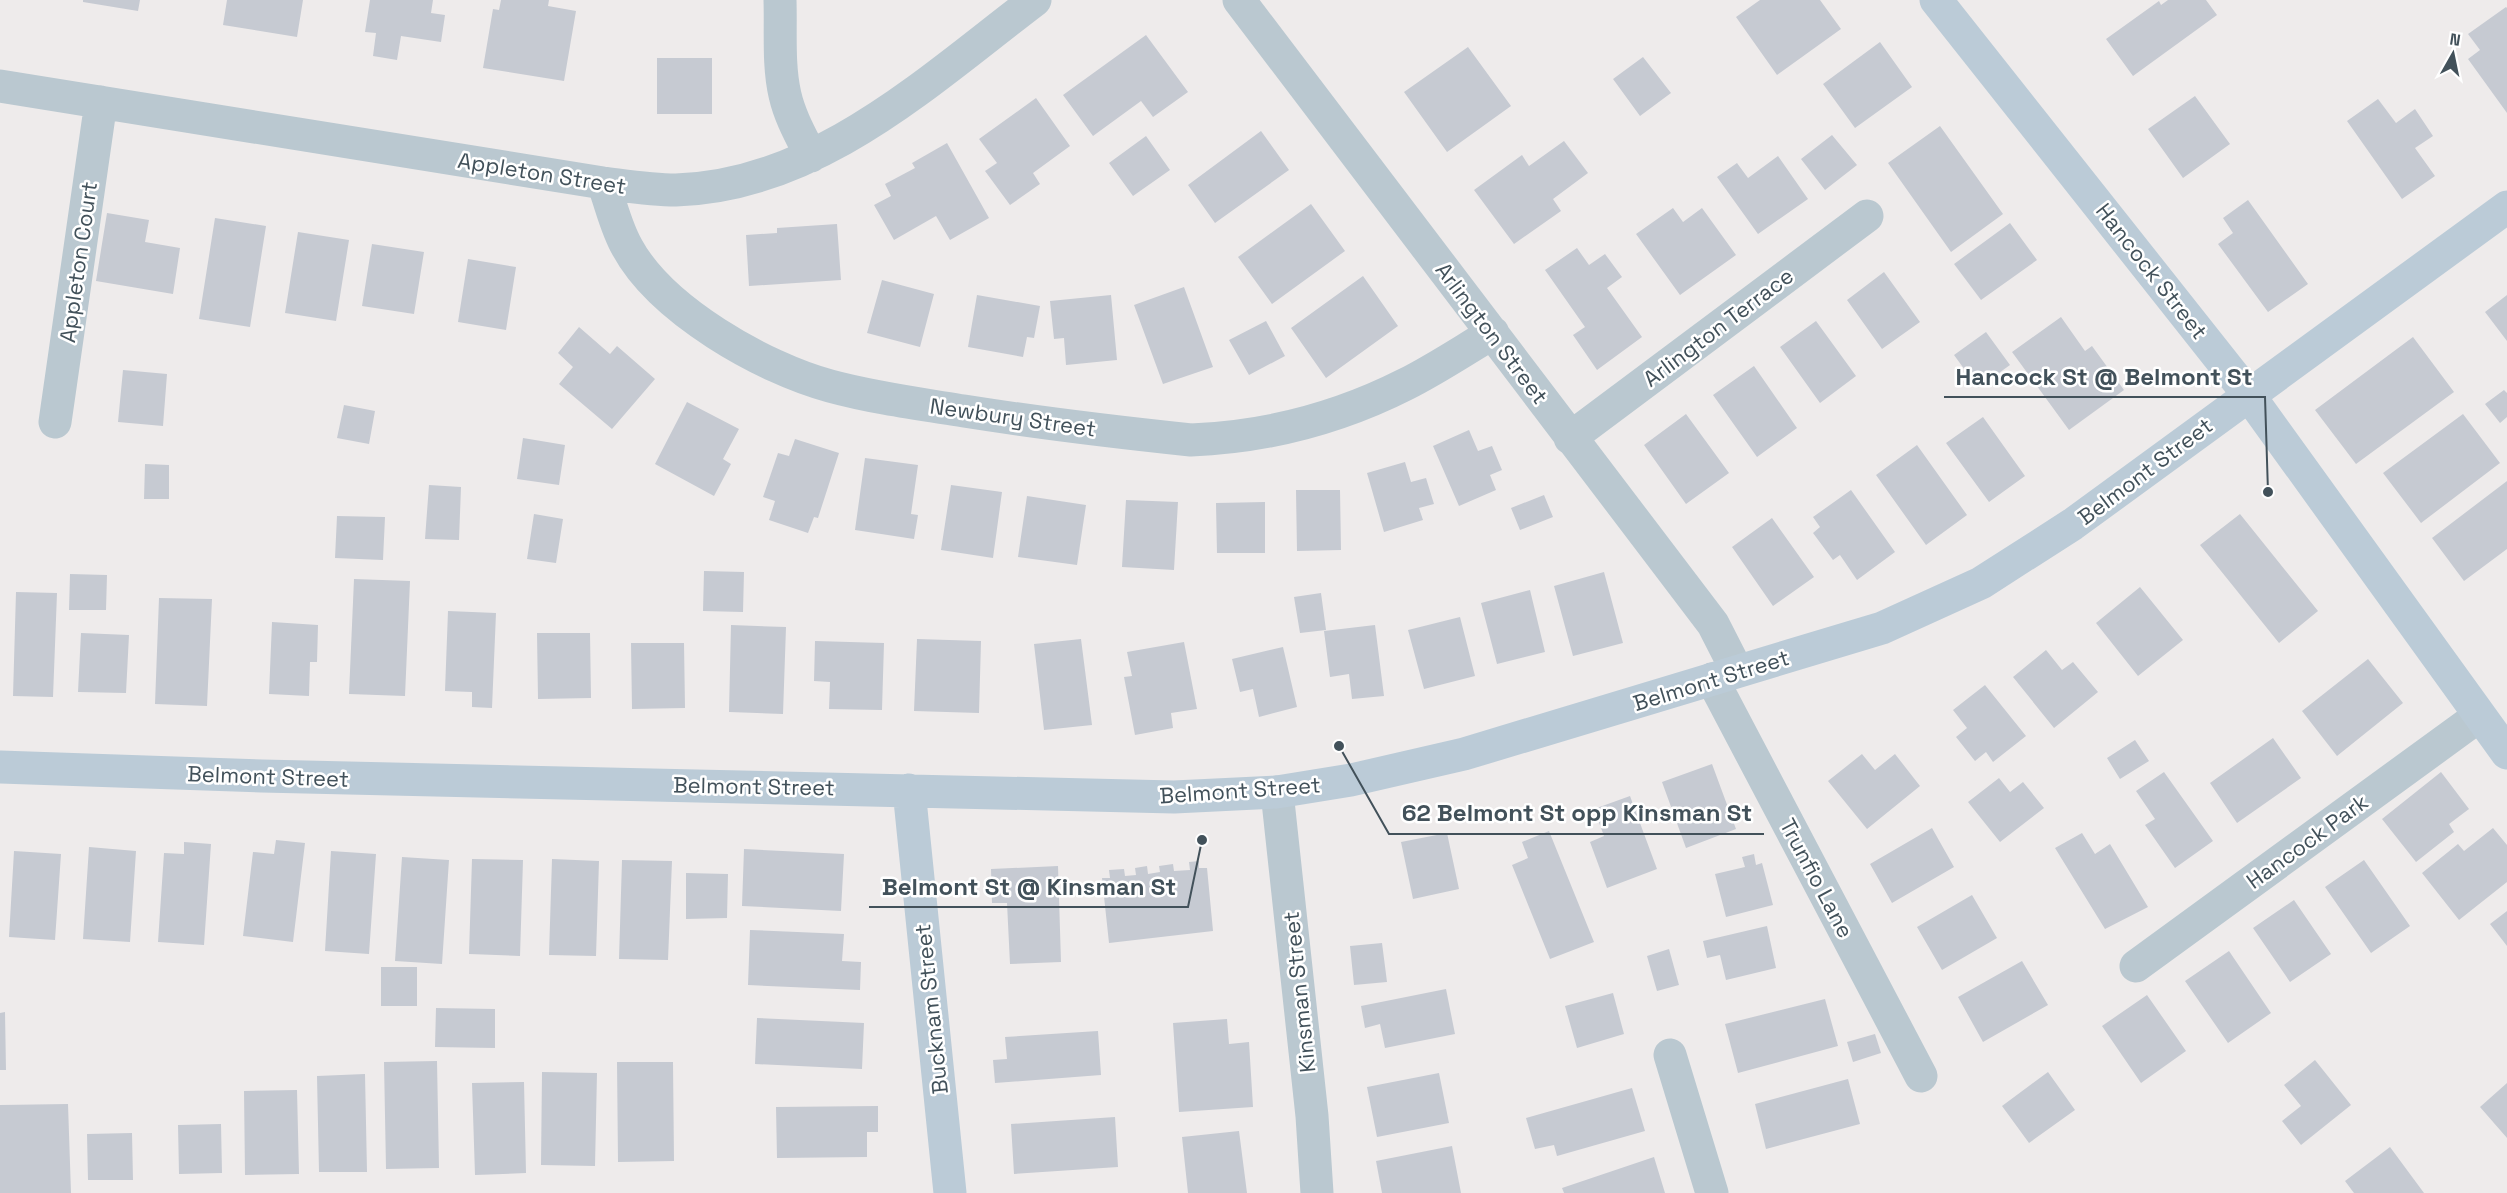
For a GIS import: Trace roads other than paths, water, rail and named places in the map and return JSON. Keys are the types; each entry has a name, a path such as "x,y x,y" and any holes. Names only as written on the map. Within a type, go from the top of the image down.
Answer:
{"street":[{"path":"780,0 781,69 784,92 792,117 811,156"},
{"name":"Appleton Street","path":"0,86 603,183 660,189 699,188 755,178 811,156 868,123 1035,0"},
{"name":"Arlington Street","path":"1239,0 1713,624 1725,675"},
{"name":"Hancock Street","path":"1936,0 2248,394 2507,753"},
{"name":"Appleton Court","path":"55,422 101,102"},
{"name":"Newbury Street","path":"603,183 627,247 647,276 676,304 702,324 764,359 808,378 829,386 898,401 1038,423 1179,439 1213,439 1276,430 1321,419 1407,383 1493,333"},
{"name":"Belmont Street","path":"0,767 262,777 1174,797 1277,792 1351,780 1464,754 1882,628 1981,583 2073,524 2507,207"},
{"name":"Arlington Terrace","path":"1570,438 1867,216"},
{"name":"Trunfio Lane","path":"1725,675 1921,1076"},
{"name":"Hancock Park","path":"2136,966 2479,716"},
{"name":"Bucknam Street","path":"909,790 950,1193"},
{"name":"Kinsman Street","path":"1277,792 1312,1116 1317,1193"},
{"path":"1670,1055 1712,1193"}],"place":[{"name":"Hancock St @ Belmont St","path":"2268,492"},
{"name":"62 Belmont St opp Kinsman St","path":"1339,746"},
{"name":"Belmont St @ Kinsman St","path":"1202,840"}]}
